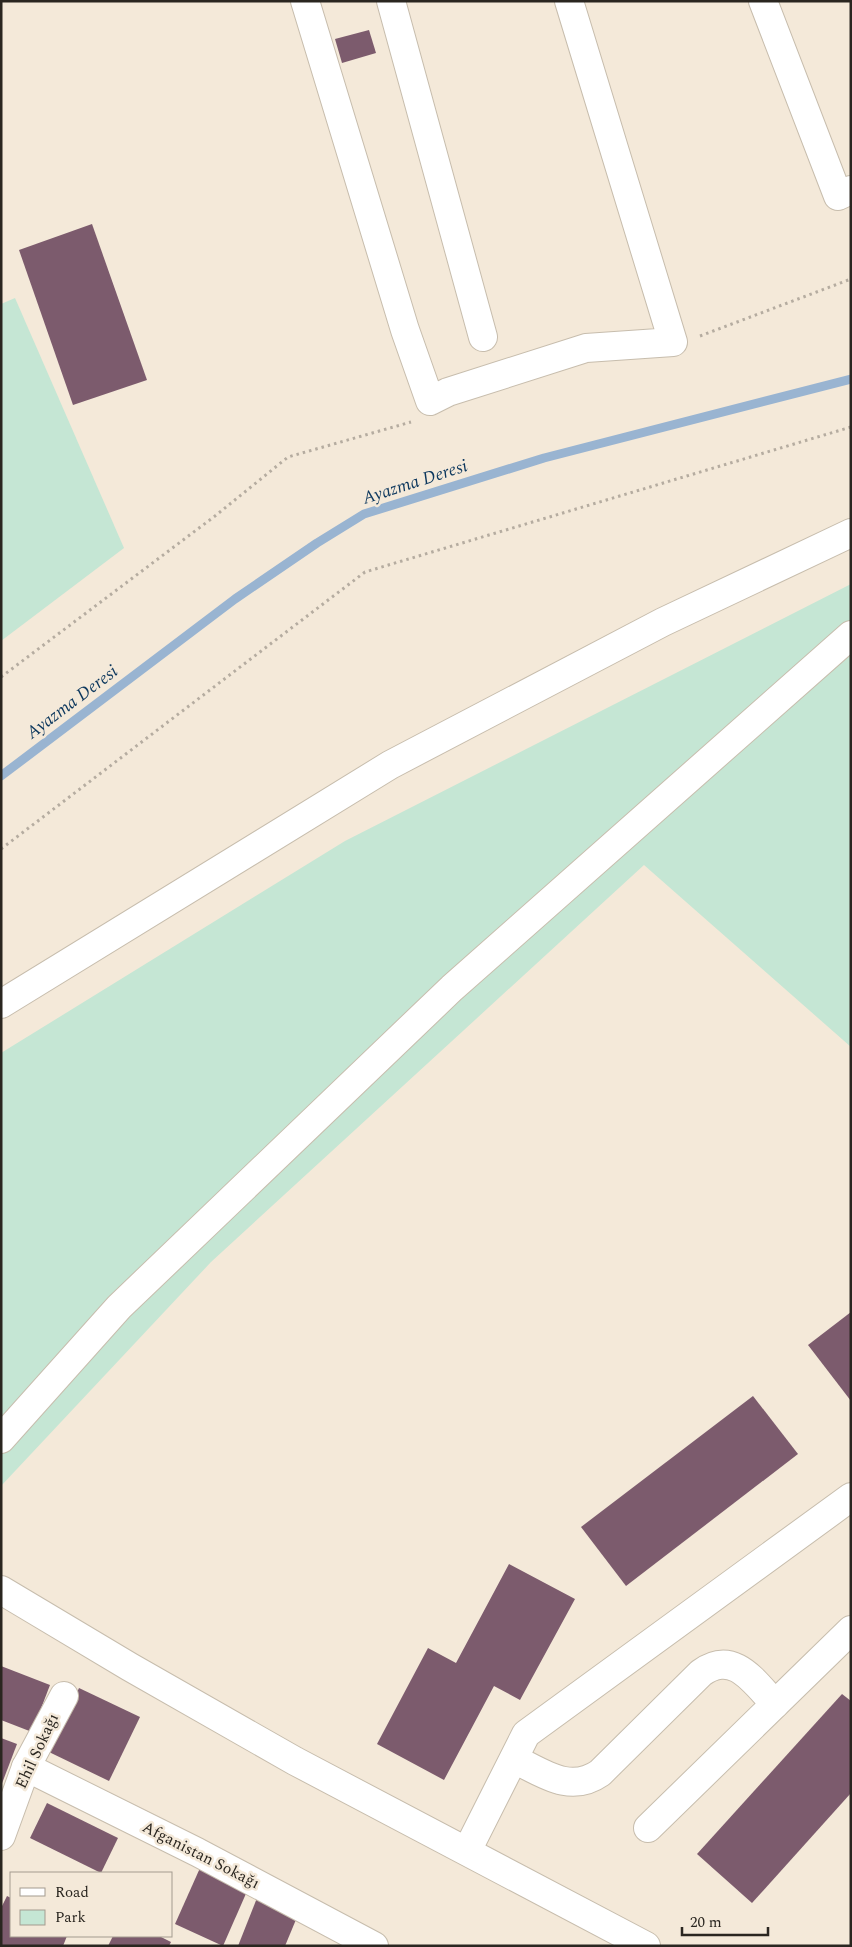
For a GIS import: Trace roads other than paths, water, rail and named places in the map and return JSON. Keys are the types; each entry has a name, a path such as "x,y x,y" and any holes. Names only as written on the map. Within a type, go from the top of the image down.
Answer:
{"street":[{"path":"305,1 406,330 430,400 448,392 586,348 673,342 569,1"},
{"path":"391,1 482,337"},
{"path":"763,1 838,196 851,190"},
{"path":"1,1004 390,765 663,622 851,533"},
{"path":"1,1439 119,1307 452,988 851,635"},
{"path":"466,1851 526,1734 851,1497"},
{"path":"1,1590 130,1668 295,1761 646,1946"},
{"path":"648,1828 851,1630"},
{"path":"514,1759 567,1783 577,1783 593,1778 701,1674 714,1666 732,1665 741,1669 775,1704"},
{"name":"Ehil Sokağı","path":"1,1836 26,1767 64,1696"},
{"name":"Afganistan Sokağı","path":"26,1767 197,1852 374,1946"}],"waterway":[{"name":"Ayazma Deresi","path":"1,776 235,599 317,543 364,514 544,458 851,379"}]}
